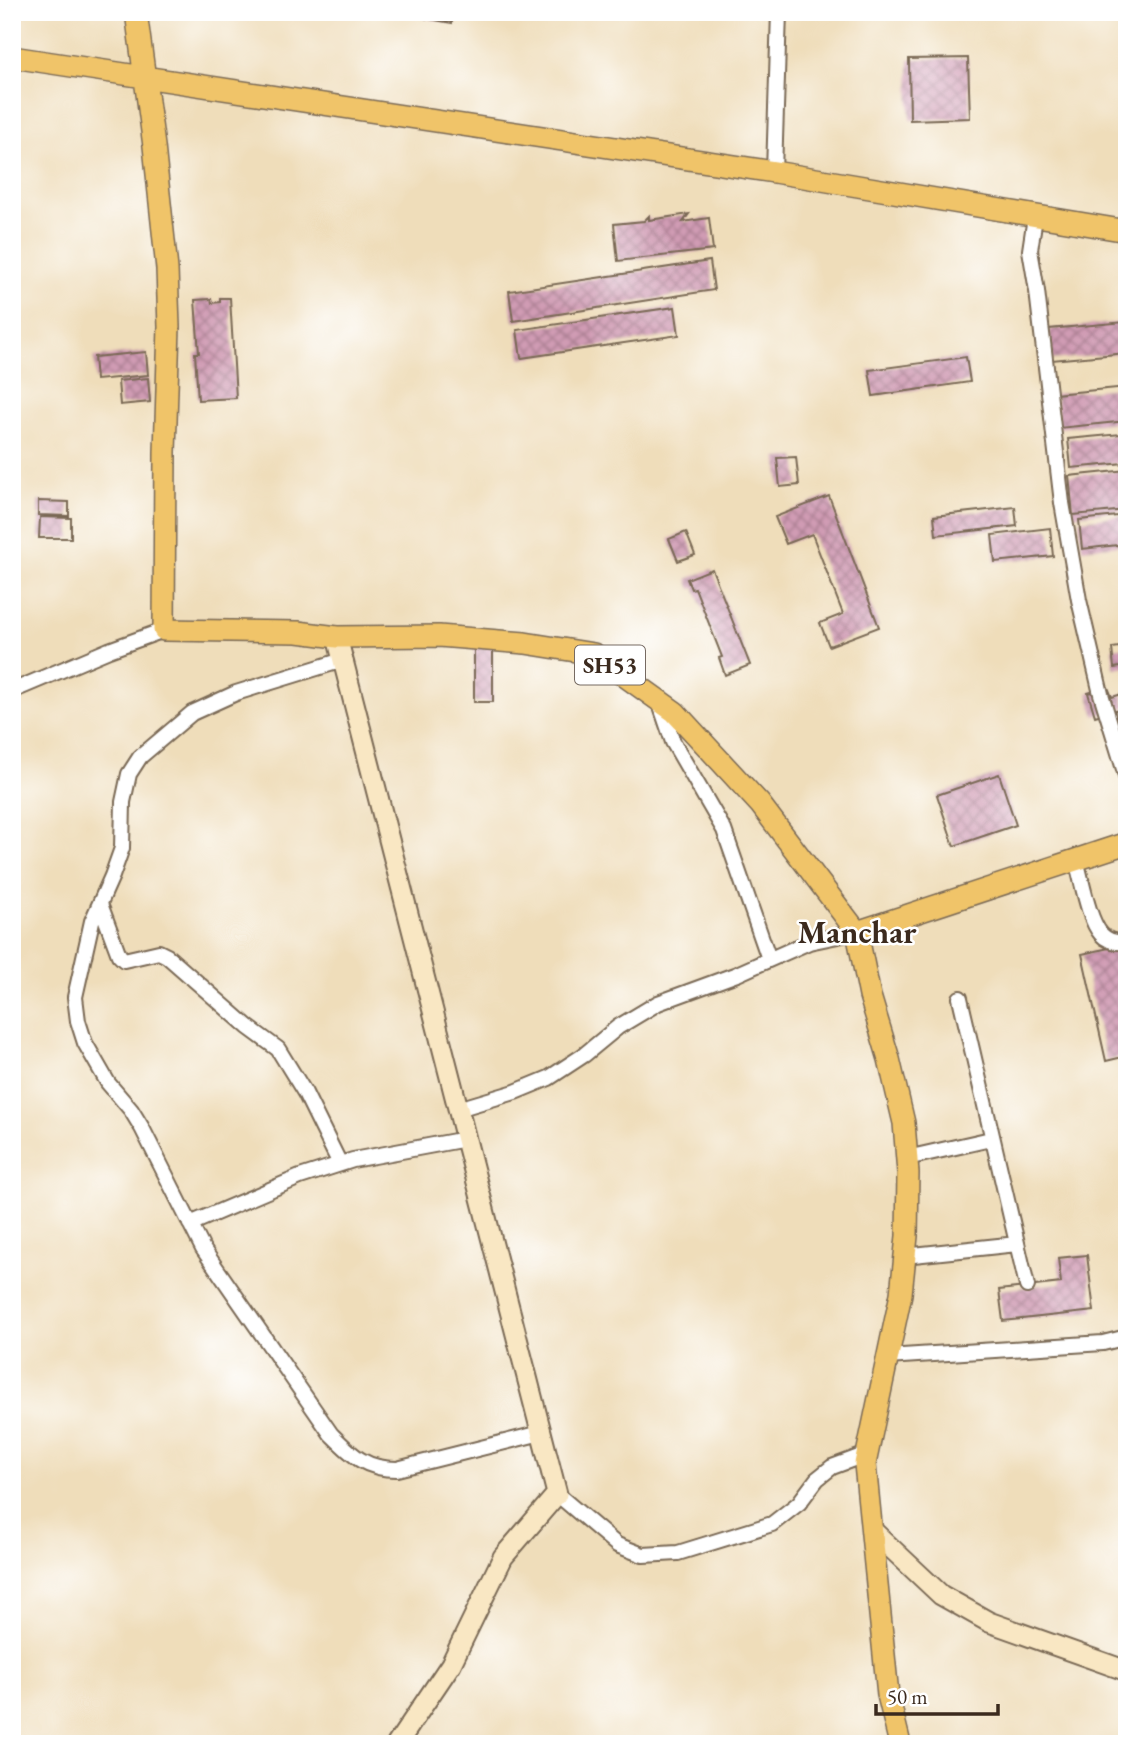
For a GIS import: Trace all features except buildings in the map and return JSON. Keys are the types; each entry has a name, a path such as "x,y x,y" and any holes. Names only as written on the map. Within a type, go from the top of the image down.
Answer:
{"main road":[{"path":"136,12 146,77 167,269 170,327 165,452 163,630"},
{"path":"12,57 774,172 1127,231"},
{"name":"SH53","path":"163,630 298,632 337,637 439,636 525,643 594,654 675,712 760,804 857,932 870,996 904,1123 907,1158 907,1236 901,1294 865,1464 888,1695 900,1744"},
{"path":"857,932 1127,843"}],"street":[{"path":"774,172 779,12"},
{"path":"1035,216 1030,250 1062,503 1079,600 1101,694 1127,779"},
{"path":"12,691 163,630"},
{"path":"337,637 557,1494 617,1545 643,1555 678,1553 772,1524 799,1503 817,1479 832,1467 867,1454"},
{"path":"343,660 236,693 192,713 140,757 129,774 123,802 122,848 92,920 75,997 78,1021 94,1060 142,1128 190,1224 222,1280 331,1434 365,1464 380,1469 397,1469 541,1433"},
{"path":"657,698 673,743 724,830 769,959"},
{"path":"1076,860 1094,920 1102,936 1115,943 1127,942"},
{"path":"100,904 119,955 124,960 159,951 278,1049 305,1093 340,1164"},
{"path":"458,1108 515,1092 549,1078 584,1055 618,1027 657,1003 737,974 809,942 857,932"},
{"path":"960,998 1027,1286"},
{"path":"190,1224 300,1177 340,1164 466,1139"},
{"path":"907,1158 991,1139"},
{"path":"904,1256 1017,1244"},
{"path":"887,1357 1103,1343 1127,1337"},
{"path":"397,1744 456,1655 503,1557 557,1494"},
{"path":"873,1531 941,1595 989,1622 1127,1671"}],"district":[{"name":"Manchar","path":"857,932"}]}
